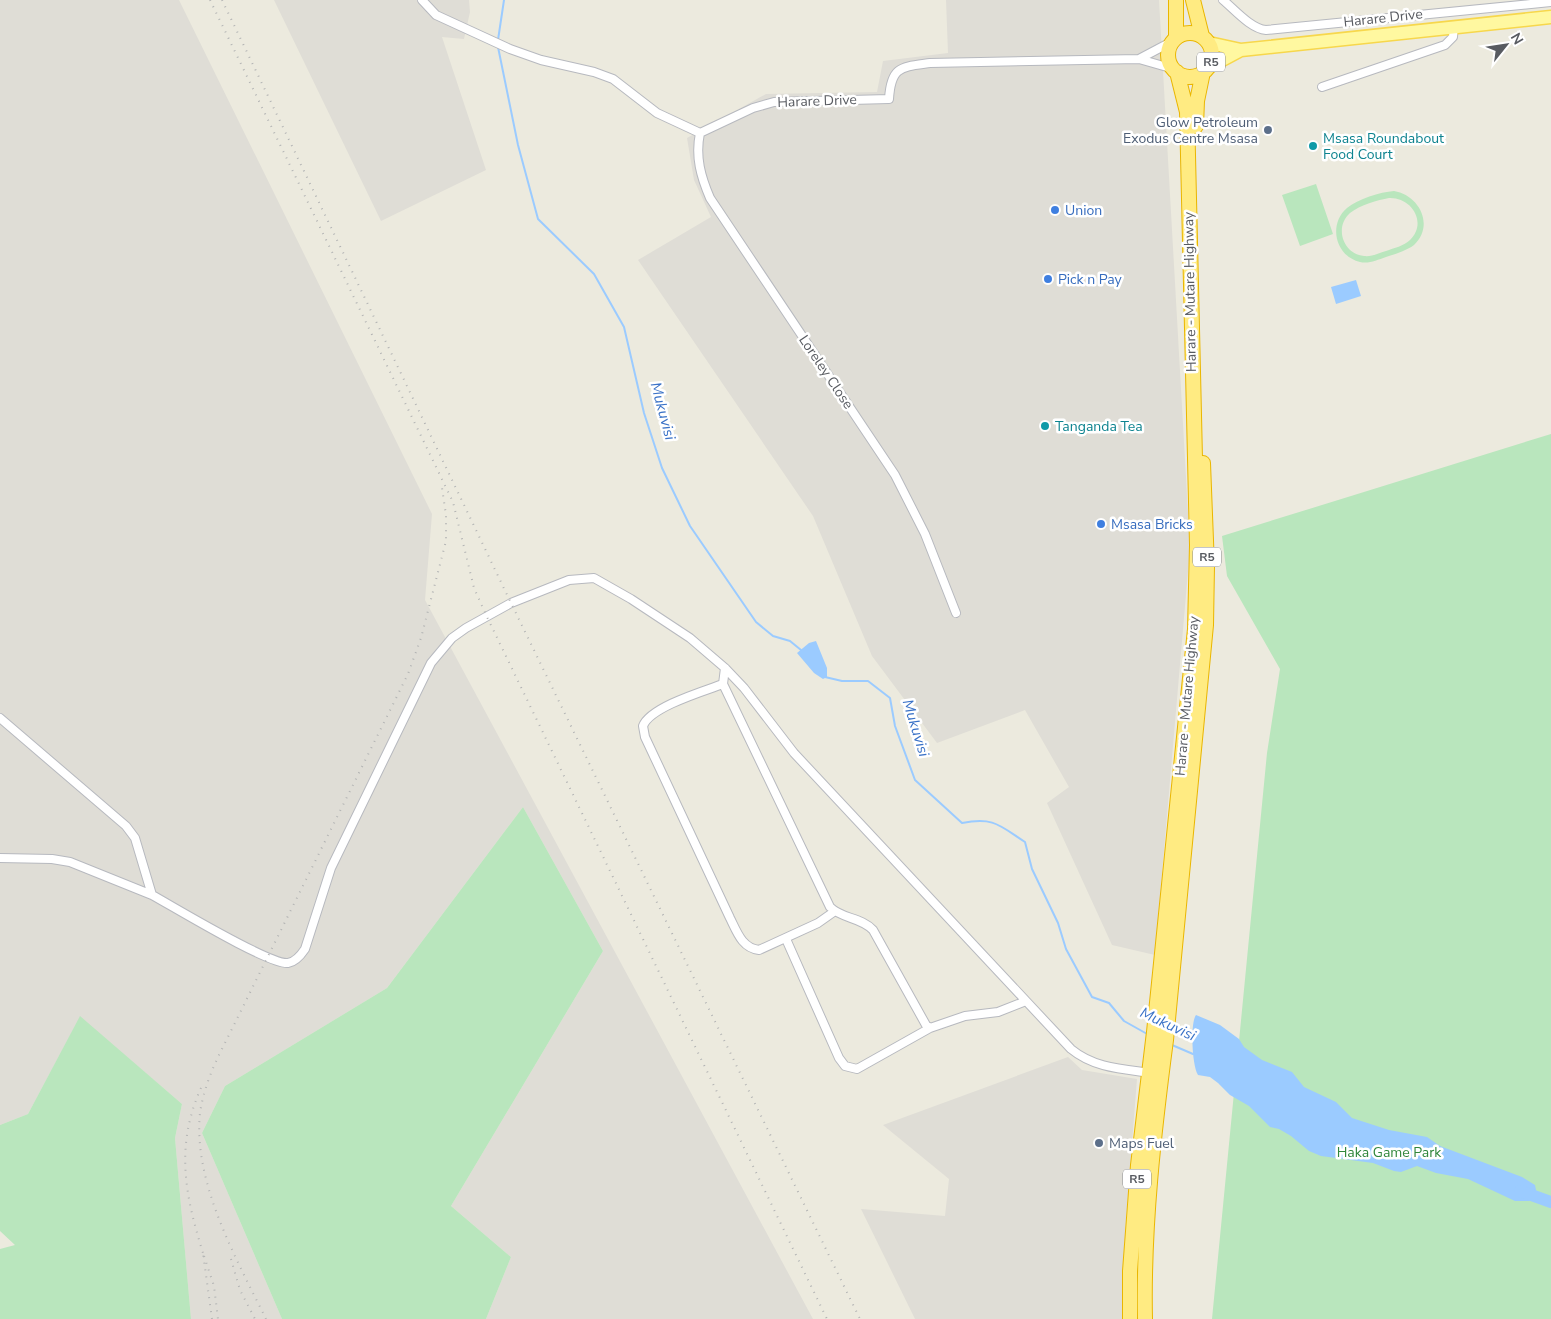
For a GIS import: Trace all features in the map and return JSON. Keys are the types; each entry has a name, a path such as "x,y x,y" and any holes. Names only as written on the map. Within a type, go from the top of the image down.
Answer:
{"highway":[{"name":"R5","path":"1176,0 1174,39 1168,55 1175,71 1193,77 1206,70 1212,56 1193,0"},
{"name":"R5","path":"1174,39 1189,33 1206,40"},
{"name":"Harare - Mutare Highway","path":"1130,1319 1130,1271 1138,1165 1159,1039 1206,626 1207,566 1199,326 1196,114 1206,70"},
{"name":"Harare - Mutare Highway","path":"1159,1039 1192,658 1197,572 1187,112 1175,71"},
{"name":"Harare - Mutare Highway","path":"1145,1319 1145,1263 1154,1073"}],"main road":[{"name":"Harare Drive","path":"1206,70 1241,50 1551,17"},
{"name":"Harare Drive","path":"1206,40 1241,50"}],"street":[{"path":"422,0 436,15 510,49 541,60 603,74 613,79 658,113 700,133"},
{"path":"1224,0 1261,30 1263,47"},
{"name":"Harare Drive","path":"1261,30 1551,2"},
{"path":"1475,9 1476,24"},
{"path":"1322,87 1446,45 1453,37 1454,26"},
{"name":"Harare Drive","path":"1139,59 1174,39"},
{"name":"Harare Drive","path":"700,133 753,108 774,102 889,99 896,71 903,67 930,63 1139,59 1175,71"},
{"name":"Loreley Close","path":"700,133 698,144 700,171 710,198 895,475 919,520 956,613"},
{"path":"0,858 52,858 70,862 152,895 267,958 280,963 289,963 296,959 305,949 331,868 431,663 452,638 511,603 569,580 589,578 601,581 690,638 726,668 744,688 790,749 1058,1037 1087,1061 1119,1069 1154,1073"},
{"path":"726,668 723,684 823,892 835,911 856,918 873,930 918,1013 930,1028"},
{"path":"723,684 669,705 647,719 643,723 643,730 699,853 741,939 750,949 759,950 818,923 835,911"},
{"path":"0,718 126,826 135,838 152,895"},
{"path":"786,939 839,1058 845,1066 857,1069 930,1028 965,1016 998,1012 1026,1001"}],"shaded area":[{"path":"0,0 179,0 432,514 425,600 813,1319 486,1319 511,1257 451,1206 603,951 523,807 387,988 225,1086 202,1133 282,1319 191,1319 175,1138 182,1104 80,1017 28,1114 0,1125"},
{"path":"274,0 469,0 470,12 464,39 442,37 486,170 381,221"},
{"path":"946,0 1159,0 1190,548 1155,955 1112,945 1047,803 1069,787 1025,710 937,743 872,656 813,516 638,260 711,217 694,180 687,138 766,94 877,92 883,61 948,53"},
{"path":"1068,1057 1082,1070 1137,1079 1125,1232 1128,1319 915,1319 861,1209 945,1216 949,1179 883,1125"}],"green space":[{"path":"1316,184 1333,234 1300,246 1282,195"},
{"path":"1394,191 1403,194 1411,198 1417,205 1423,220 1423,229 1420,237 1408,249 1370,262 1360,262 1351,259 1340,246 1337,239 1336,231 1341,215 1347,208 1369,196","holes":["1389,198 1397,199 1410,206 1417,219 1415,233 1410,240 1399,247 1370,256 1357,254 1351,250 1346,245 1342,232 1342,225 1350,213 1374,202"]},
{"name":"Haka Game Park","path":"1551,434 1551,1319 1212,1319 1267,753 1280,669 1227,576 1222,536"},
{"path":"523,807 603,951 451,1206 511,1257 486,1319 282,1319 202,1133 225,1086 387,988"},
{"path":"80,1016 182,1104 175,1138 191,1319 0,1319 0,1249 15,1245 0,1231 0,1125 28,1114"}],"water":[{"path":"1356,280 1361,296 1336,304 1331,287"},
{"path":"816,641 827,668 827,677 823,679 814,673 797,653 809,643"},
{"path":"1196,1015 1220,1025 1239,1039 1244,1047 1262,1060 1292,1072 1304,1087 1336,1102 1352,1118 1389,1130 1427,1137 1440,1146 1522,1177 1535,1185 1537,1195 1529,1201 1515,1201 1468,1179 1436,1173 1417,1166 1401,1172 1373,1163 1321,1156 1309,1151 1291,1136 1279,1129 1270,1127 1249,1106 1230,1095 1210,1077 1198,1075 1194,1063 1193,1045 1193,1026"}],"waterway":[{"name":"Mukuvisi","path":"498,40 504,0"},
{"name":"Mukuvisi","path":"498,47 518,145 538,219 594,274 624,327 644,413 662,468 690,526 756,622 773,636 790,641 801,650"},
{"name":"Mukuvisi","path":"825,677 842,681 868,681 890,698 895,726 915,780 962,823 982,821 996,824 1025,842 1032,869 1058,923 1066,949 1092,997 1109,1003 1124,1021 1149,1035"},
{"name":"Mukuvisi","path":"1172,1045 1193,1054"},
{"name":"Mukuvisi","path":"1520,1191 1551,1202"}],"railway":[{"path":"210,0 453,502 474,588 487,617 827,1319"},
{"path":"222,0 511,603 860,1319"},
{"path":"266,1319 230,1245 210,1193 203,1166 200,1139 201,1105 217,1059 408,674 421,638 446,541 446,515 442,488"},
{"path":"201,1088 193,1109 185,1150 191,1211 203,1253"},
{"path":"212,1319 203,1253 214,1286 218,1319"},
{"path":"231,1259 240,1290 255,1319"}],"place":[{"name":"Glow Petroleum Exodus Centre Msasa","path":"1268,130"},
{"name":"Msasa Roundabout Food Court","path":"1313,146"},
{"name":"Union","path":"1055,210"},
{"name":"Pick n Pay","path":"1048,279"},
{"name":"Tanganda Tea","path":"1045,426"},
{"name":"Msasa Bricks","path":"1101,524"},
{"name":"Maps Fuel","path":"1099,1143"}]}
